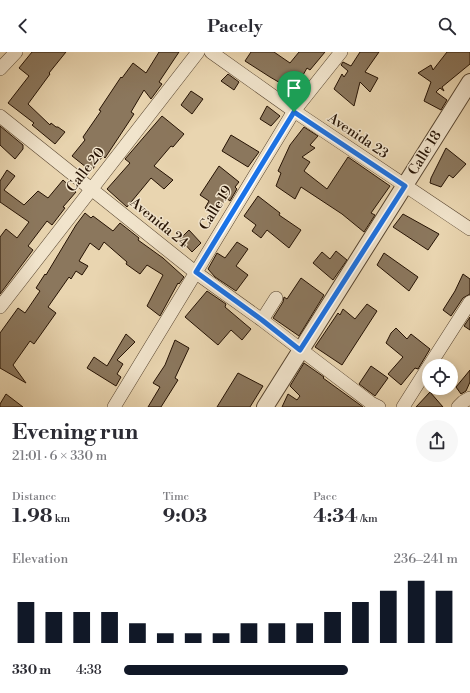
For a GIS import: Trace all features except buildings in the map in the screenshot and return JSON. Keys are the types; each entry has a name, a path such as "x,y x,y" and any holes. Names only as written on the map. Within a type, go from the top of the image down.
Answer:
{"street":[{"path":"0,69 16,52"},
{"name":"Calle 20","path":"0,307 198,52"},
{"name":"Avenida 23","path":"212,52 294,112 470,229"},
{"name":"Calle 19","path":"114,407 294,112 341,52"},
{"name":"Calle 18","path":"265,407 470,82"},
{"name":"Avenida 24","path":"0,116 196,272 371,403 379,407"},
{"path":"262,320 276,298"},
{"path":"433,359 470,302"},
{"path":"403,407 422,377"},
{"path":"458,407 470,398"}],"route":[{"path":"294,112 405,186 300,350 262,320 196,272 294,112"}]}
